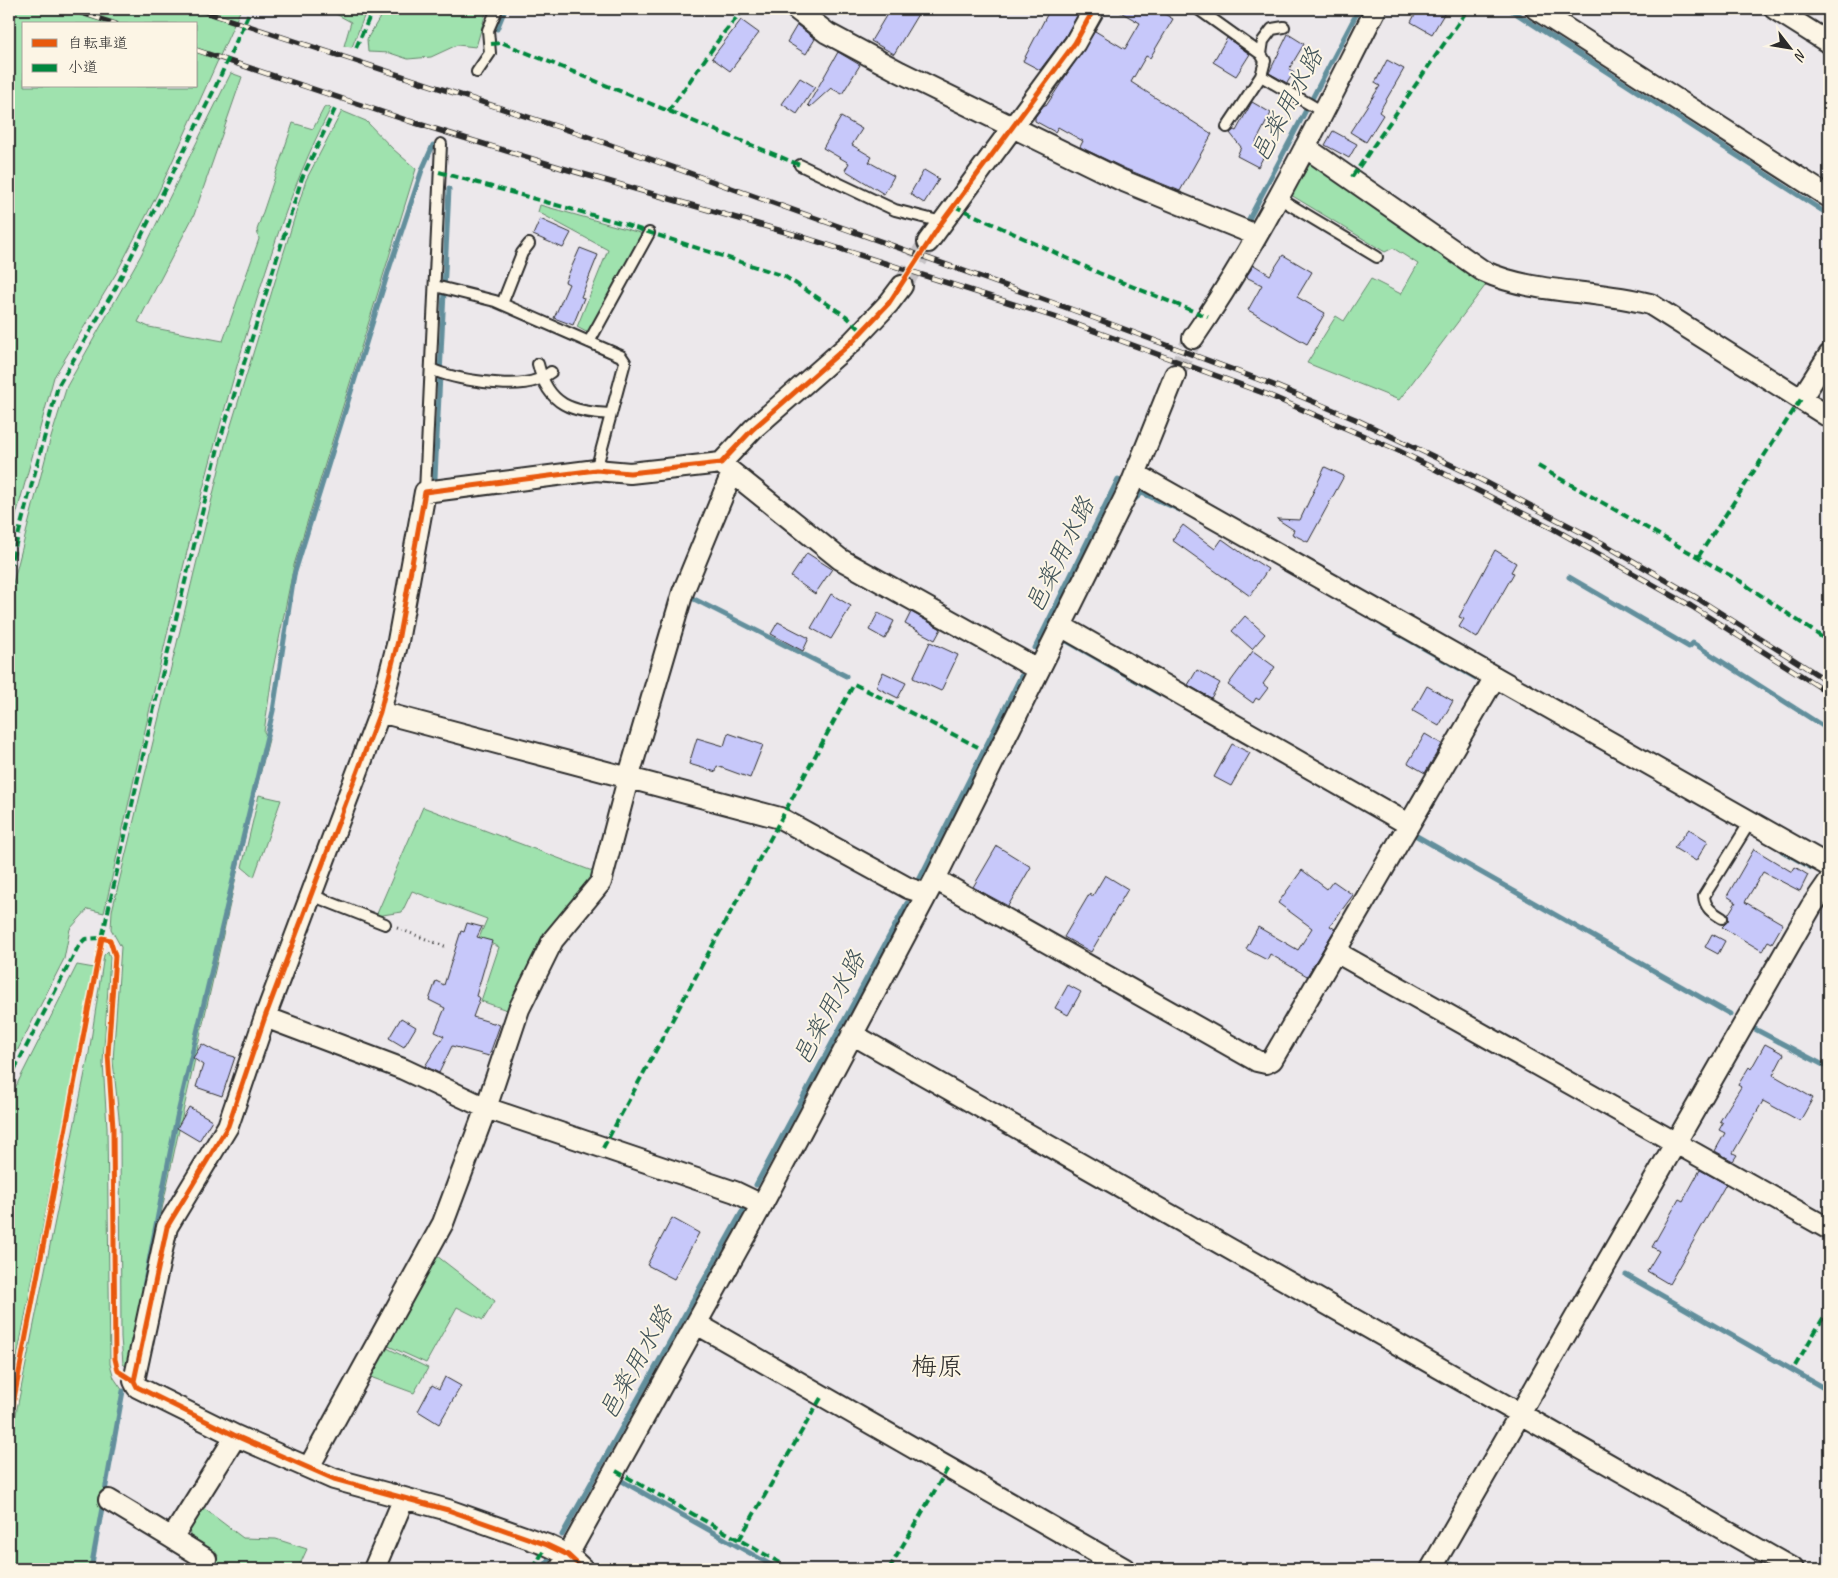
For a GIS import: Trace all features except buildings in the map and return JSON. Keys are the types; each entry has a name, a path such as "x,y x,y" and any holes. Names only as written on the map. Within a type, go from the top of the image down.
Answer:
{"street":[{"path":"796,9 827,33 1013,128 1121,180 1256,235"},
{"path":"928,242 1075,43 1094,9"},
{"path":"1193,338 1215,306 1306,146 1376,9"},
{"path":"1536,9 1829,197"},
{"path":"1775,9 1829,43"},
{"path":"1306,146 1483,271 1509,281 1624,297 1650,304 1829,417"},
{"path":"309,1467 443,1223 486,1108 519,1009 553,940 601,882 628,779 683,592 726,468 753,429 853,341 889,303 902,286"},
{"path":"1801,398 1829,355"},
{"path":"564,1562 698,1324 931,886 1136,474 1175,375"},
{"path":"583,1569 564,1562 546,1545 448,1510 334,1480 309,1467 236,1436 137,1388 134,1380 167,1227 228,1126 265,1017 380,712 398,641 425,492 596,470 630,473 726,468 840,559 1038,670"},
{"path":"1136,474 1829,866"},
{"path":"1062,626 1408,824"},
{"path":"380,712 780,818 908,888 931,886 1257,1061 1266,1062 1276,1056 1408,824 1495,677"},
{"path":"1431,1569 1675,1142 1811,907 1829,881"},
{"path":"1336,952 1829,1229"},
{"path":"265,1017 403,1069 486,1108 735,1192 762,1205"},
{"path":"852,1034 1793,1569"},
{"path":"698,1324 1125,1569"},
{"path":"172,1538 236,1436"},
{"path":"374,1569 404,1498"},
{"path":"108,1500 206,1559 201,1569"}],"lane":[{"path":"477,72 490,53 488,30 497,9"},
{"path":"1198,9 1261,54 1265,61 1261,76 1227,127"},
{"path":"1261,54 1263,42 1272,29 1284,27"},
{"path":"1261,76 1323,112"},
{"path":"425,492 436,286 441,144"},
{"path":"800,165 895,210 942,222"},
{"path":"1277,197 1377,257"},
{"path":"589,342 649,233"},
{"path":"502,304 522,252 529,244"},
{"path":"436,286 502,304 621,356 625,362 596,470"},
{"path":"538,364 546,375 550,393 562,404 582,412 611,414"},
{"path":"432,368 446,376 510,383 537,380 546,375"},
{"path":"1722,918 1711,912 1705,904 1704,896 1750,822"},
{"path":"311,895 385,924"}],"path":[{"path":"385,924 447,947"}],"green space":[{"path":"9,9 241,9 159,191 117,272 54,377 9,541"},
{"path":"338,9 367,9 352,47 344,46 351,22 336,14"},
{"path":"385,9 487,9 476,47 457,45 431,57 408,59 390,53 368,52 367,39"},
{"path":"231,73 242,77 194,215 138,322 149,327 223,341 259,239 257,230 293,123 313,129 325,106 331,108 315,140 288,205 255,305 216,440 165,642 104,913 88,909 70,929 64,959 9,1067 9,599 49,444 67,386 141,255"},
{"path":"342,111 366,121 393,149 416,169 294,565 273,669 264,732 269,739 177,1139 128,1368 123,1364 121,1337 120,1127 113,1061 121,947 111,929 112,911 225,445 306,180"},
{"path":"1312,161 1488,282 1399,400 1307,363 1336,316 1344,321 1371,279 1401,294 1418,264 1393,248 1385,252 1291,195"},
{"path":"540,205 644,234 590,334 577,327 608,250 538,212"},
{"path":"259,795 281,800 254,877 242,867"},
{"path":"423,807 595,872 544,940 507,1010 481,1001 499,947 479,938 487,919 412,891 402,912 376,916"},
{"path":"108,951 110,958 103,1063 107,1127 110,1364 114,1378 123,1391 91,1569 9,1569 9,1448 89,1053 104,955"},
{"path":"77,965 94,968 9,1398 9,1100"},
{"path":"437,1256 495,1301 483,1320 457,1307 426,1363 384,1344"},
{"path":"385,1347 428,1368 414,1393 373,1378 369,1374"},
{"path":"202,1507 243,1538 276,1539 307,1549 298,1569 211,1569 218,1555 190,1536 189,1526"}],"waterway":[{"path":"497,29 505,9"},
{"name":"邑楽用水路","path":"1249,219 1359,9"},
{"path":"1509,9 1829,215"},
{"path":"144,1287 177,1117 273,711 294,575 390,266 422,170 433,145"},
{"path":"435,478 449,189"},
{"name":"邑楽用水路","path":"1035,648 1118,479"},
{"path":"1133,501 1142,493 1182,511"},
{"path":"1569,577 1689,647 1693,643 1829,730"},
{"path":"690,597 846,676"},
{"path":"1383,625 1476,678"},
{"path":"1065,640 1160,694"},
{"name":"邑楽用水路","path":"919,880 1021,676"},
{"path":"1415,835 1730,1014"},
{"path":"1782,851 1812,868"},
{"name":"邑楽用水路","path":"756,1185 907,903"},
{"path":"1753,1028 1829,1068"},
{"name":"邑楽用水路","path":"562,1535 743,1210"},
{"path":"1626,1275 1829,1391"},
{"path":"91,1569 123,1391"},
{"path":"622,1481 778,1569"},
{"name":"邑楽用水路","path":"543,1569 550,1557"},
{"path":"1450,1564 1459,1569"}],"tunnel":[{"path":"902,286 928,242"},
{"path":"1175,375 1193,338"}],"railway":[{"path":"69,9 110,22"},
{"path":"196,9 577,133 1073,310 1271,384 1355,419 1468,473 1602,543 1697,598 1829,682"},
{"path":"198,51 409,121 562,168 803,237 1067,321 1266,394 1399,451 1554,529 1691,606 1829,693"}],"marked path":[{"path":"9,570 58,386 116,287 214,90 251,9"},
{"path":"356,48 373,9"},
{"path":"668,112 722,35 744,9"},
{"path":"1352,177 1468,9"},
{"path":"491,44 503,43 800,165"},
{"path":"9,1080 79,945 85,939 102,938 152,716 220,440 302,178 335,109"},
{"path":"439,172 617,222 784,276 846,316 862,331"},
{"path":"954,206 1099,273 1208,317"},
{"path":"1698,557 1801,399"},
{"path":"1538,466 1740,581 1829,642"},
{"path":"603,1148 854,684 978,747"},
{"path":"1795,1366 1829,1308"},
{"path":"739,1540 822,1396"},
{"path":"889,1569 948,1468"},
{"path":"616,1471 791,1569"},
{"path":"533,1569 547,1545"}],"cycle path":[{"path":"583,1569 568,1555 547,1545 448,1510 334,1479 236,1436 137,1387 134,1381 167,1227 228,1126 265,1017 380,712 398,641 425,492 596,470 630,473 721,463 753,429 853,341 889,303 942,222 1075,43 1094,9"},
{"path":"9,1425 102,938 110,940 115,956 108,1054 113,1128 115,1359 118,1371 134,1381"}],"district":[{"name":"梅原","path":"937,1366"}]}
